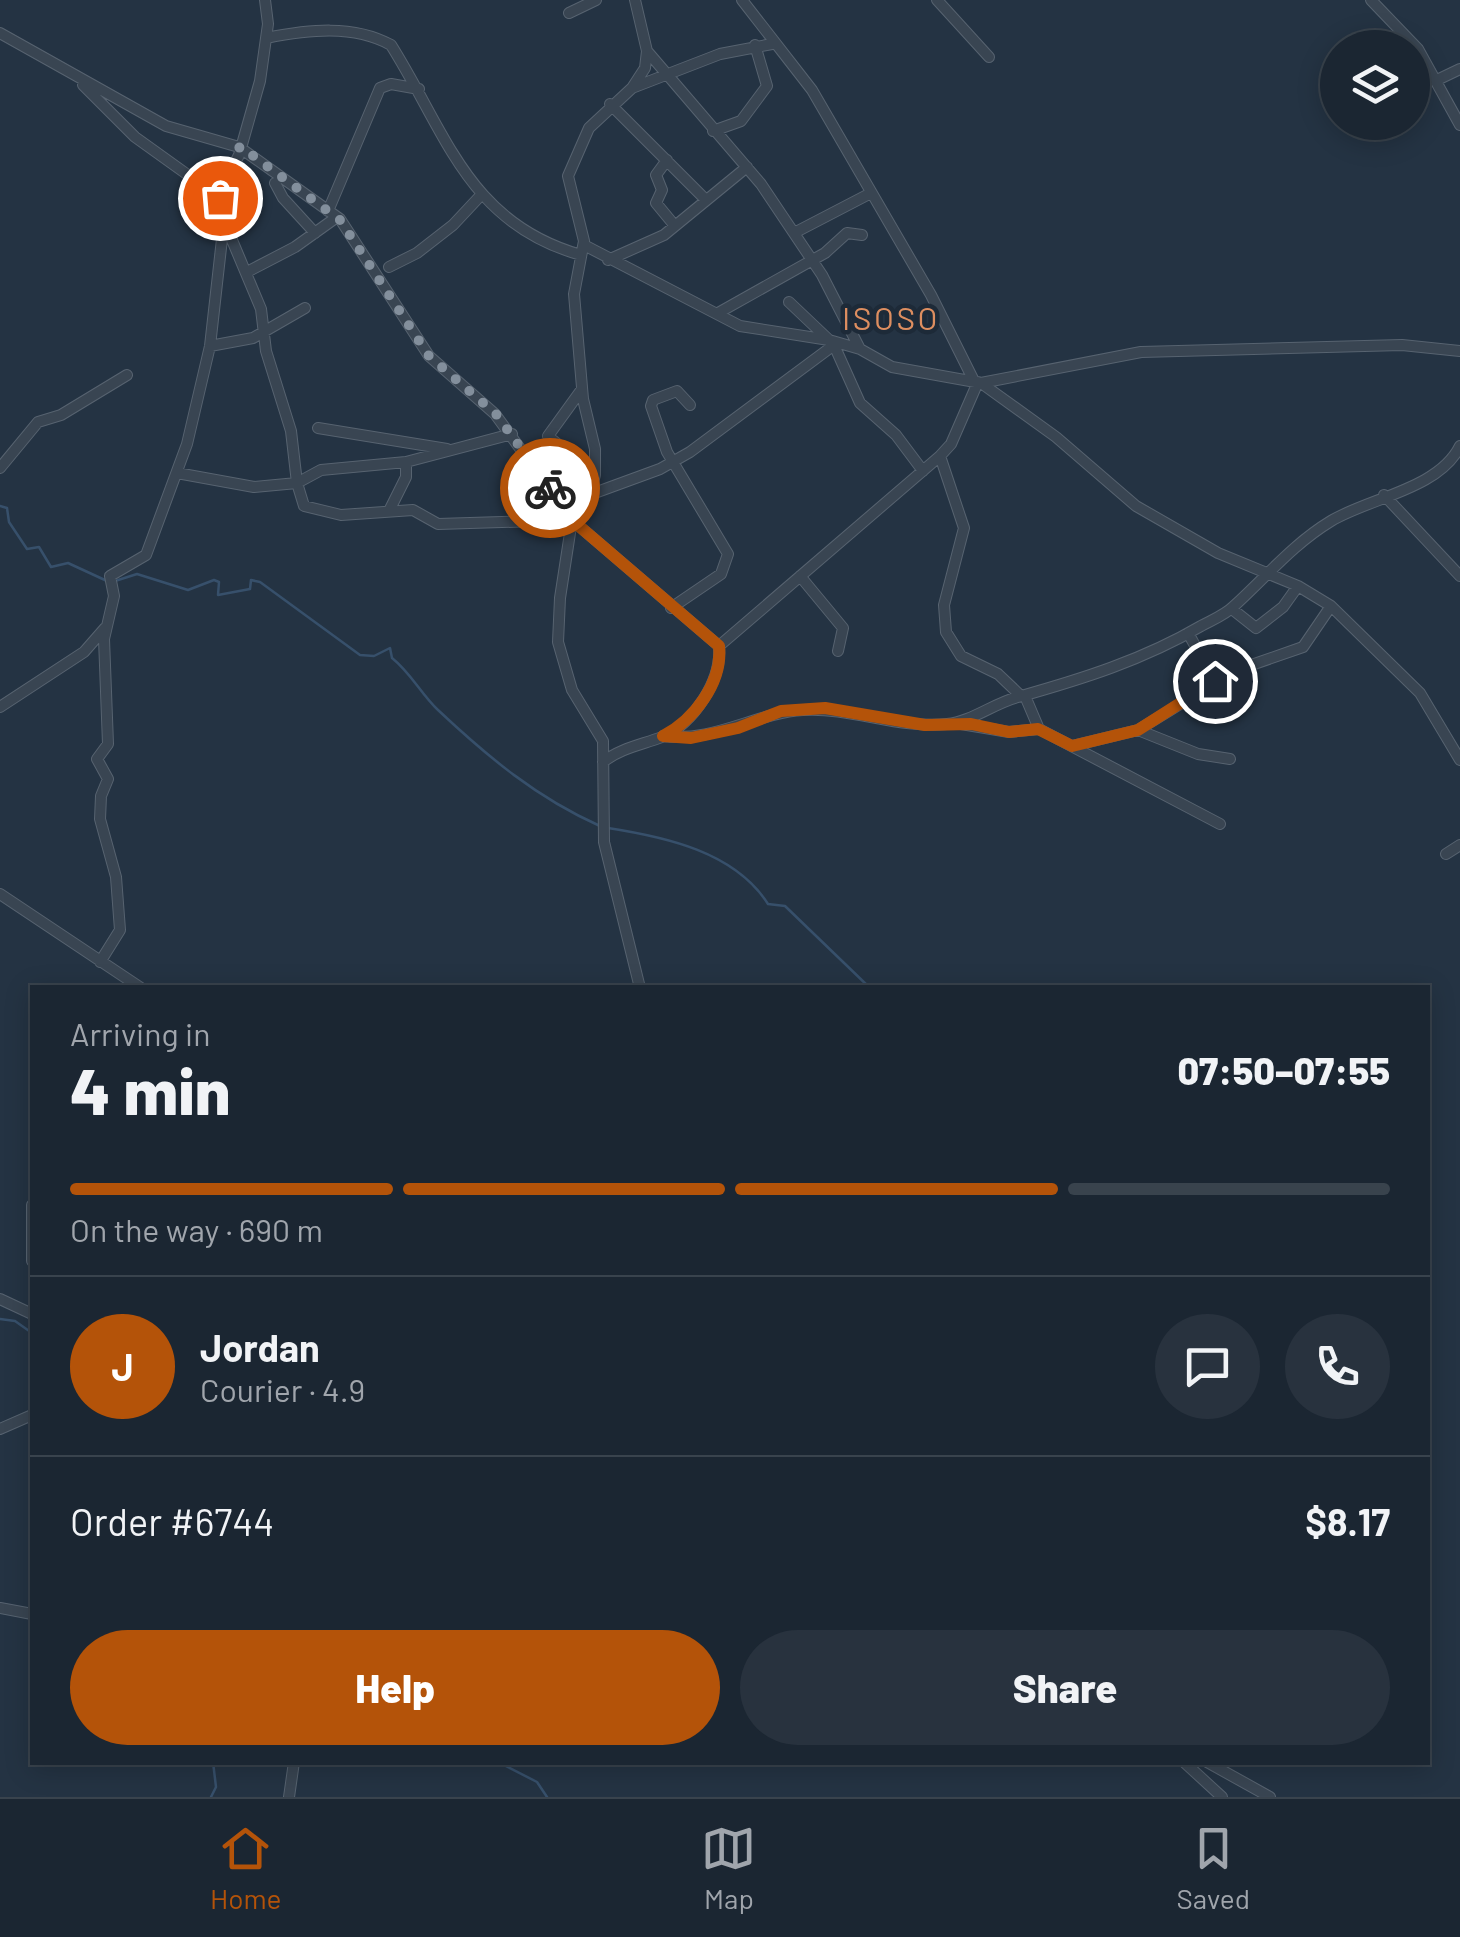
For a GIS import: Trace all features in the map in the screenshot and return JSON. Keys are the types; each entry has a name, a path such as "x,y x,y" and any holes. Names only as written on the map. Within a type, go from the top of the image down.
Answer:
{"street":[{"path":"265,0 266,38 260,81 220,198 224,221 247,272 264,332 270,366 291,431 296,482 304,506 311,512 413,510 438,524 572,520"},
{"path":"569,13 596,0"},
{"path":"632,88 645,68 647,51 636,0"},
{"path":"742,0 772,44 802,74 978,382 1056,437 1136,506 1218,554 1298,586 1331,606 1420,692 1460,760"},
{"path":"936,0 989,57"},
{"path":"1370,0 1418,49 1457,112 1460,125"},
{"path":"266,38 336,30 372,35 391,46 420,88 456,163 482,194 531,237 608,260 740,326 860,349 892,366 978,382 1154,352 1402,345 1460,350"},
{"path":"0,34 166,126 240,146 333,214 429,356 512,434 572,520 719,646"},
{"path":"639,985 604,842 603,762 598,728 572,690 558,642 560,598 572,520 589,494 595,475 594,437 582,390 574,294 582,250 568,184 570,164 589,128 610,104 632,88 754,45 772,44"},
{"path":"713,131 741,121 767,86 754,45"},
{"path":"647,51 747,167 812,258 860,349"},
{"path":"1438,80 1460,69"},
{"path":"76,78 135,137 220,198"},
{"path":"247,272 316,232 333,214 380,88 390,84 420,88"},
{"path":"610,104 705,199"},
{"path":"668,160 656,175 662,190 656,203 675,226"},
{"path":"608,260 675,226 747,167"},
{"path":"275,183 282,198 316,232"},
{"path":"794,233 871,193"},
{"path":"388,267 439,236 482,194"},
{"path":"100,962 120,930 116,877 100,818 101,796 108,779 97,760 108,744 105,628 114,596 112,572 146,555 176,473 210,346 224,221"},
{"path":"718,313 834,247 847,233 862,235"},
{"path":"789,302 831,342 860,403 887,426 923,471"},
{"path":"210,346 264,332 305,308"},
{"path":"589,494 674,460 831,342"},
{"path":"0,468 38,422 61,414 127,375"},
{"path":"603,762 632,746 663,736 688,717 708,692 718,670 719,646 940,456 951,444 978,382"},
{"path":"582,390 548,436 595,475"},
{"path":"671,608 721,574 728,554 674,460 651,406 652,400 677,391 690,405"},
{"path":"318,428 453,450"},
{"path":"176,473 254,486 296,482 320,470 406,462 512,434"},
{"path":"951,724 1023,696 1108,670 1188,634 1232,608 1265,571 1326,524 1430,475 1455,457 1460,446"},
{"path":"940,456 964,528 944,605 946,632 960,656 998,674 1023,696 1038,729"},
{"path":"389,512 406,477 406,462"},
{"path":"1384,495 1460,576"},
{"path":"800,576 843,628 838,650"},
{"path":"1232,608 1256,628 1283,607 1298,586"},
{"path":"1072,746 1138,730 1215,681 1303,648 1331,606"},
{"path":"0,708 84,652 105,628"},
{"path":"1188,634 1215,681"},
{"path":"663,736 691,738 738,728 781,711 825,708 925,725 951,724 1009,732 1038,729 1220,824"},
{"path":"1138,730 1198,754 1230,759"},
{"path":"1446,854 1460,845"},
{"path":"0,894 136,985"},
{"path":"0,1300 30,1313"},
{"path":"0,1429 30,1416"},
{"path":"0,1608 30,1614"},
{"path":"288,1797 293,1765"},
{"path":"1187,1765 1222,1797"},
{"path":"1213,1765 1270,1797"}],"waterway":[{"path":"0,506 7,508 9,522 27,549 39,547 51,567 68,563 107,581"},
{"path":"115,581 137,574 188,590 214,580 219,582 218,595 250,589 251,580 260,582 360,655 374,656 390,648 392,658 432,704 476,744 534,789 600,826"},
{"path":"608,828 675,842 718,859 754,886 768,904 785,906 867,985"},
{"path":"0,1319 15,1321 30,1332"},
{"path":"211,1797 216,1787 213,1765"},
{"path":"504,1765 537,1782 547,1797"}],"way so far":[{"path":"220,198 240,146 276,178 340,220 429,356 496,414 550,488"}],"district":[{"name":"ISOSO","path":"891,317"}],"route":[{"path":"550,488 572,520 719,646 718,670 708,692 688,717 663,736 691,738 738,728 781,711 825,708 925,725 971,724 1009,732 1038,729 1072,746 1138,730 1215,681"}]}
